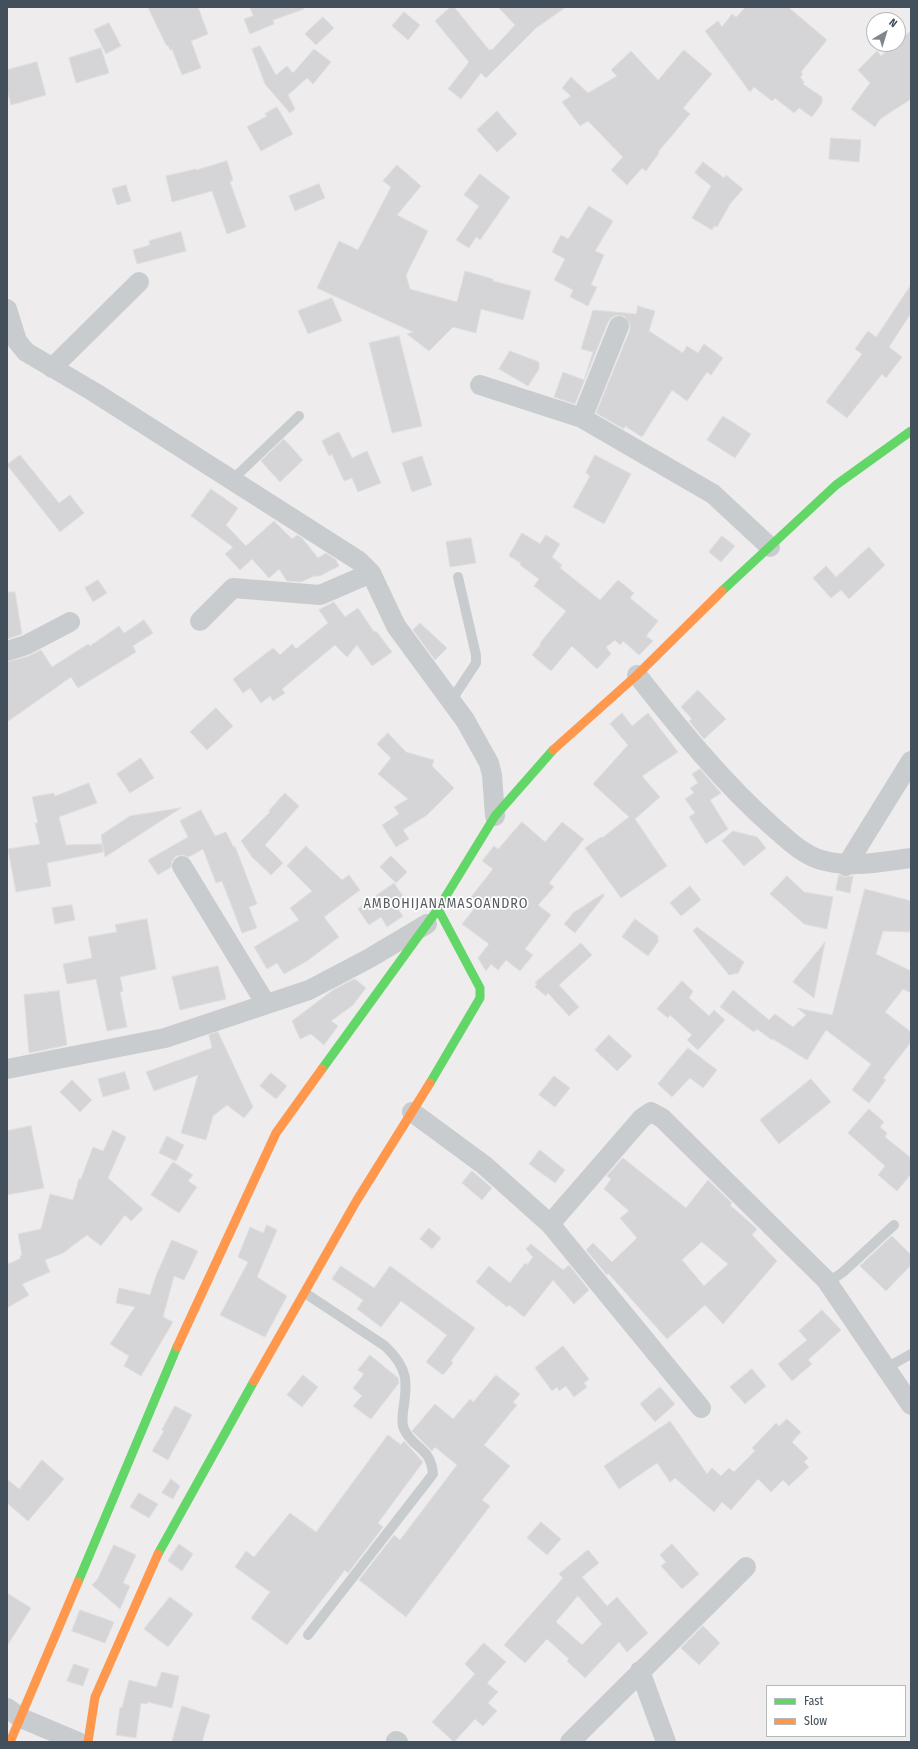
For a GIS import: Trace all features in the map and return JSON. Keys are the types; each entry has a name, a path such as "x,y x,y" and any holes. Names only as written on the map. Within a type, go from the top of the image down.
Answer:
{"street":[{"path":"52,368 139,282"},
{"path":"7,309 17,341 26,352 94,392 359,561 371,573 396,626 465,720 489,763 492,774 495,816"},
{"path":"582,418 619,326"},
{"path":"480,385 582,418 713,494 770,547"},
{"path":"10,1742 14,1713 189,1319 276,1133 432,916 495,816 559,743 638,675 702,610 836,485 911,431"},
{"path":"200,621 233,588 320,595 371,573"},
{"path":"7,651 26,645 70,622"},
{"path":"638,675 694,747 759,814 800,850 816,859 846,866 911,858"},
{"path":"846,866 911,761"},
{"path":"182,866 266,1004"},
{"path":"7,1069 165,1038 318,986 432,916"},
{"path":"88,1742 95,1697 163,1542 357,1200 412,1112 480,998 480,988 432,916"},
{"path":"412,1112 484,1165 550,1224 701,1408"},
{"path":"550,1224 642,1118 651,1112 662,1118 826,1280 911,1405"},
{"path":"570,1742 746,1567"},
{"path":"640,1671 666,1742"},
{"path":"14,1713 78,1742"}],"lane":[{"path":"232,480 299,416"},
{"path":"450,701 476,663 474,646 458,577"},
{"path":"826,1280 836,1277 843,1272 894,1225"},
{"path":"305,1293 385,1346 395,1356 406,1376 407,1385 402,1420 403,1428 430,1457 433,1474 308,1635"},
{"path":"886,1368 911,1354"}],"building":[{"path":"148,7 198,7 208,34 191,41 201,68 182,75 172,49 170,50 168,45 167,46"},
{"path":"250,7 303,7 304,9 273,20 274,24 250,34 244,19 253,16"},
{"path":"451,7 454,7 489,50 492,50 515,25 498,7 566,7 536,28 486,78 481,73 461,99 448,89 469,62 435,21"},
{"path":"746,7 788,7 827,40 801,72 803,74 800,77 804,82 803,84 822,97 822,103 812,117 799,108 794,113 775,98 772,101 754,87 750,92 705,31 718,21 722,27 732,14 736,17"},
{"path":"404,12 420,25 408,40 392,26"},
{"path":"323,17 334,28 316,45 305,34"},
{"path":"109,23 121,46 106,54 94,30"},
{"path":"911,31 911,99 880,119 875,127 851,109 870,83 858,70 876,52 881,56 886,52 906,52 906,35"},
{"path":"260,46 276,75 287,66 293,73 314,49 331,62 313,84 307,78 288,95 295,109 290,113 265,84 252,49"},
{"path":"101,48 109,73 76,83 69,58"},
{"path":"684,50 712,74 683,108 690,114 658,152 659,153 646,171 642,168 627,185 611,170 623,157 588,121 580,126 562,102 571,96 562,88 571,77 588,93 617,76 611,70 631,51 658,80"},
{"path":"37,62 46,95 11,105 7,90 7,70"},
{"path":"277,107 293,134 261,151 247,127 267,116 265,114"},
{"path":"497,111 517,134 497,152 477,130"},
{"path":"831,138 861,140 859,162 829,159"},
{"path":"227,161 233,180 230,182 246,227 227,234 212,191 172,202 166,176 196,170"},
{"path":"703,162 724,178 726,175 743,189 730,204 717,227 714,226 712,230 692,218 711,186 695,173"},
{"path":"397,165 421,186 397,215 428,231 406,275 410,289 457,302 465,271 493,279 493,281 531,291 523,320 481,309 476,333 453,327 429,351 407,334 413,332 317,288 339,241 358,250 391,187 383,181"},
{"path":"480,174 510,197 480,240 476,237 469,248 456,240 479,206 464,195"},
{"path":"319,184 325,198 295,211 289,196"},
{"path":"126,185 131,201 117,205 112,189"},
{"path":"589,206 613,221 595,251 604,255 591,285 597,287 588,306 570,297 573,290 554,280 565,259 552,252 561,235 568,239"},
{"path":"181,232 186,251 137,264 133,250 150,245 149,241"},
{"path":"911,285 911,313 889,347 902,357 886,378 882,374 847,418 826,402 862,354 855,349 868,331 876,337"},
{"path":"332,298 342,321 308,334 298,311"},
{"path":"638,306 655,311 649,331 683,353 687,346 698,353 704,344 723,358 711,375 707,372 687,401 672,390 642,437 625,426 624,429 596,413 630,330 630,324 624,316 617,315 612,317 608,322 575,404 554,397 563,372 584,380 593,352 581,349 593,310 636,314"},
{"path":"399,336 422,426 392,433 369,343"},
{"path":"510,351 539,362 539,369 528,386 499,369"},
{"path":"723,416 751,434 735,458 707,440"},
{"path":"339,432 352,458 367,451 381,483 358,492 352,478 344,481 332,454 329,456 322,441"},
{"path":"284,439 303,460 280,482 261,461"},
{"path":"20,455 59,503 70,495 84,513 60,532 7,465"},
{"path":"595,455 631,474 604,524 573,507 590,476 586,473"},
{"path":"422,456 432,485 412,492 402,463"},
{"path":"211,489 238,508 226,525 246,546 274,521 292,539 297,535 302,538 318,558 326,553 336,560 339,566 320,576 314,576 301,582 287,581 279,569 269,578 252,559 240,570 225,554 233,547 191,516"},
{"path":"522,533 540,544 546,535 560,544 552,557 562,565 560,568 600,600 618,580 634,593 630,598 658,621 646,636 653,641 639,655 623,641 620,645 615,640 606,647 611,654 597,669 572,646 551,671 532,655 566,611 534,586 539,579 520,565 521,563 509,556"},
{"path":"722,536 735,546 721,562 709,552"},
{"path":"471,538 476,563 450,567 446,542"},
{"path":"869,547 885,565 849,599 841,590 831,598 813,578 826,566 836,577"},
{"path":"98,580 107,593 93,602 85,588"},
{"path":"7,592 15,592 22,634 7,639"},
{"path":"334,602 345,617 358,608 374,632 376,631 392,652 372,666 357,645 347,657 335,645 282,689 285,693 273,701 270,696 261,703 250,688 243,693 233,679 273,648 280,655 292,644 296,649 328,623 319,610"},
{"path":"144,620 153,633 133,646 136,652 78,688 71,677 7,722 7,662 29,656 41,650 52,667 88,644 90,646 119,626 124,633"},
{"path":"420,623 447,648 435,660 413,630"},
{"path":"698,690 726,719 704,739 689,721 692,719 681,707"},
{"path":"216,708 233,726 207,750 190,732"},
{"path":"622,713 632,726 648,713 678,752 642,776 660,797 635,819 667,866 621,898 585,848 601,837 602,838 629,817 593,784 628,745 610,724"},
{"path":"388,733 406,752 434,760 432,766 454,788 427,815 403,830 409,839 396,847 382,825 399,814 394,807 408,799 378,774 391,758 377,744"},
{"path":"141,758 154,778 130,793 117,774"},
{"path":"700,769 721,793 710,800 728,829 706,844 689,817 695,813 685,799 694,793 690,788 698,783 692,774"},
{"path":"89,783 97,803 59,817 66,845 102,844 103,852 47,863 51,886 16,892 8,849 40,844 35,823 38,823 32,797 54,793 55,796"},
{"path":"285,793 299,806 265,845 283,863 271,875 252,857 241,841 270,812 269,811"},
{"path":"181,808 105,857 101,835 130,816"},
{"path":"201,810 215,836 226,832 234,848 235,846 257,904 249,907 257,928 242,933 222,881 216,883 203,849 189,857 182,855 176,856 172,861 171,867 158,875 148,860 188,837 180,821"},
{"path":"522,822 545,842 562,822 584,839 549,883 554,887 538,905 551,915 525,949 533,955 520,971 506,960 498,970 491,964 486,971 478,958 489,944 462,924 479,903 471,897 493,869 482,861 494,846 498,849"},
{"path":"733,831 757,837 766,848 744,866 722,841"},
{"path":"306,846 342,880 349,875 360,890 324,917 339,937 307,961 284,974 277,963 267,969 254,947 299,920 290,908 312,891 287,866"},
{"path":"391,856 407,872 396,883 380,867"},
{"path":"839,875 845,877 853,876 850,893 836,890"},
{"path":"787,876 804,892 833,897 827,929 804,924 770,894"},
{"path":"394,883 405,899 395,906 403,916 387,927 381,917 369,925 358,909"},
{"path":"690,886 701,900 681,916 670,903"},
{"path":"865,889 911,901 911,932 883,931 876,954 911,971 911,993 903,989 885,1012 911,1032 911,1042 883,1078 886,1080 869,1103 852,1090 871,1064 826,1030 807,1060 773,1039 772,1040 757,1029 754,1032 720,1007 733,990 769,1020 775,1014 793,1027 806,1015 797,1008 832,1015"},
{"path":"603,894 604,896 575,933 564,924 573,913"},
{"path":"72,905 75,920 55,924 52,908"},
{"path":"147,919 156,969 120,977 123,991 120,992 127,1027 107,1031 96,979 67,984 63,964 92,958 88,937 117,932 115,925"},
{"path":"635,919 658,936 658,942 648,956 622,937"},
{"path":"697,927 744,962 738,973 729,975 693,931"},
{"path":"825,942 814,998 793,982"},
{"path":"581,943 592,955 559,985 579,1007 569,1016 548,993 546,996 535,987 537,984 535,983"},
{"path":"218,966 226,999 180,1010 172,977"},
{"path":"355,979 366,988 353,1005 331,1021 338,1026 324,1045 311,1034 300,1039 292,1021 333,990"},
{"path":"682,981 693,991 689,998 709,1016 714,1010 725,1020 698,1050 687,1040 692,1035 670,1015 668,1018 657,1009"},
{"path":"59,991 67,1045 29,1053 24,995"},
{"path":"218,1032 253,1107 244,1118 227,1105 213,1116 206,1140 181,1133 198,1075 154,1091 146,1072 212,1048 209,1035"},
{"path":"609,1035 632,1056 617,1071 595,1050"},
{"path":"688,1048 717,1070 703,1088 690,1078 672,1097 658,1084"},
{"path":"125,1072 130,1089 103,1097 98,1079"},
{"path":"271,1073 287,1086 276,1099 260,1086"},
{"path":"554,1076 570,1088 555,1107 539,1095"},
{"path":"811,1079 831,1102 779,1144 760,1120"},
{"path":"72,1080 92,1100 80,1112 60,1092"},
{"path":"869,1109 884,1122 880,1127 887,1133 885,1137 911,1158 911,1174 897,1191 878,1175 885,1166 848,1133"},
{"path":"31,1126 44,1188 7,1195 7,1131"},
{"path":"113,1130 126,1137 108,1178 143,1209 131,1221 125,1215 101,1246 87,1235 63,1253 45,1260 50,1272 22,1284 29,1295 7,1308 7,1260 9,1264 21,1258 20,1256 22,1255 18,1234 41,1229 50,1194 73,1200 79,1179 81,1179 93,1147 103,1151"},
{"path":"167,1136 184,1145 176,1161 159,1153"},
{"path":"540,1150 565,1170 555,1183 529,1164"},
{"path":"623,1158 686,1208 708,1180 732,1203 730,1205 757,1229 752,1235 777,1261 723,1324 705,1305 667,1339 608,1273 607,1275 586,1250 593,1243 612,1262 637,1238 620,1218 629,1211 604,1189 611,1179 607,1176","holes":["702,1242 728,1264 704,1286 682,1260"]},
{"path":"173,1162 193,1175 188,1181 197,1187 179,1213 151,1195"},
{"path":"472,1171 492,1188 482,1200 462,1183"},
{"path":"267,1225 277,1230 257,1277 287,1296 265,1337 220,1315 248,1262 238,1257 250,1227 263,1233"},
{"path":"429,1228 441,1238 432,1249 420,1239"},
{"path":"892,1236 911,1255 911,1265 886,1291 860,1266"},
{"path":"172,1240 198,1251 184,1280 174,1276 163,1317 173,1322 141,1376 124,1366 129,1356 110,1344 135,1307 116,1303 119,1288 150,1295 156,1276"},
{"path":"531,1244 563,1270 569,1265 589,1290 574,1304 553,1280 524,1317 509,1305 507,1307 476,1282 489,1266 510,1283 525,1263 527,1265 533,1257 526,1249"},
{"path":"341,1266 374,1288 390,1266 475,1328 451,1361 453,1363 443,1375 426,1362 447,1335 401,1301 381,1327 357,1309 363,1300 332,1279"},
{"path":"822,1310 841,1330 808,1360 812,1364 792,1381 778,1364 807,1340 799,1331"},
{"path":"563,1346 589,1379 584,1383 587,1387 574,1397 566,1386 559,1391 557,1387 552,1391 535,1368"},
{"path":"370,1355 398,1378 399,1383 371,1419 353,1406 362,1396 353,1388 364,1374 358,1370"},
{"path":"752,1369 766,1386 745,1404 730,1387"},
{"path":"303,1375 318,1387 302,1407 287,1395"},
{"path":"496,1375 520,1394 513,1402 517,1405 484,1445 510,1466 482,1500 490,1506 406,1617 359,1580 394,1535 400,1540 457,1465 435,1447 432,1451 412,1431 435,1404 453,1419 470,1399 473,1402"},
{"path":"660,1387 675,1404 655,1422 640,1404"},
{"path":"175,1406 192,1415 168,1460 152,1451 164,1431 162,1430"},
{"path":"787,1419 801,1432 792,1442 808,1458 804,1462 809,1467 789,1486 783,1480 771,1492 758,1479 731,1510 722,1502 714,1512 675,1478 670,1482 657,1463 619,1489 604,1466 670,1421 707,1474 712,1468 721,1476 729,1468 734,1472 755,1451 752,1448 776,1423 779,1426"},
{"path":"388,1435 401,1445 404,1441 423,1462 378,1523 383,1527 348,1573 345,1570 287,1645 251,1618 270,1592 235,1567 246,1551 254,1557 290,1513 316,1532"},
{"path":"42,1460 64,1479 28,1521 7,1503 7,1479 19,1489"},
{"path":"171,1479 180,1486 173,1499 162,1493"},
{"path":"139,1493 158,1504 149,1518 130,1507"},
{"path":"541,1522 561,1539 547,1555 527,1538"},
{"path":"179,1544 193,1554 182,1571 168,1561"},
{"path":"672,1544 699,1574 682,1589 661,1566 666,1562 660,1555"},
{"path":"114,1545 136,1555 123,1583 130,1586 120,1609 92,1585 97,1580"},
{"path":"588,1550 599,1563 582,1577 607,1606 617,1597 648,1633 627,1652 619,1642 585,1678 567,1661 569,1659 547,1639 525,1663 504,1645 563,1578 559,1574","holes":["578,1596 602,1624 582,1645 556,1622"]},
{"path":"7,1593 31,1608 7,1646"},
{"path":"170,1597 193,1614 168,1647 144,1629"},
{"path":"80,1610 114,1622 105,1643 72,1631"},
{"path":"703,1626 720,1643 699,1665 681,1648"},
{"path":"484,1643 506,1662 487,1683 498,1692 488,1703 497,1711 483,1726 475,1719 454,1742 432,1722 475,1674 465,1664"},
{"path":"74,1664 89,1669 83,1686 67,1681"},
{"path":"162,1672 179,1676 172,1708 148,1702 147,1704 141,1703 136,1738 116,1735 120,1707 122,1708 129,1680 156,1687"},
{"path":"182,1706 210,1715 202,1742 172,1742"}],"traffic: fast":[{"path":"722,591 836,485 911,431"},
{"path":"322,1069 438,909 495,816 553,750"},
{"path":"430,1083 480,998 480,988 438,909"},
{"path":"78,1582 177,1347"},
{"path":"158,1554 254,1381"}],"traffic: slow":[{"path":"553,750 637,675 722,591"},
{"path":"177,1347 276,1133 322,1069"},
{"path":"254,1381 357,1200 430,1083"},
{"path":"88,1742 95,1697 158,1554"},
{"path":"10,1742 78,1582"}],"district":[{"name":"AMBOHIJANAMASOANDRO","path":"446,904"}]}
